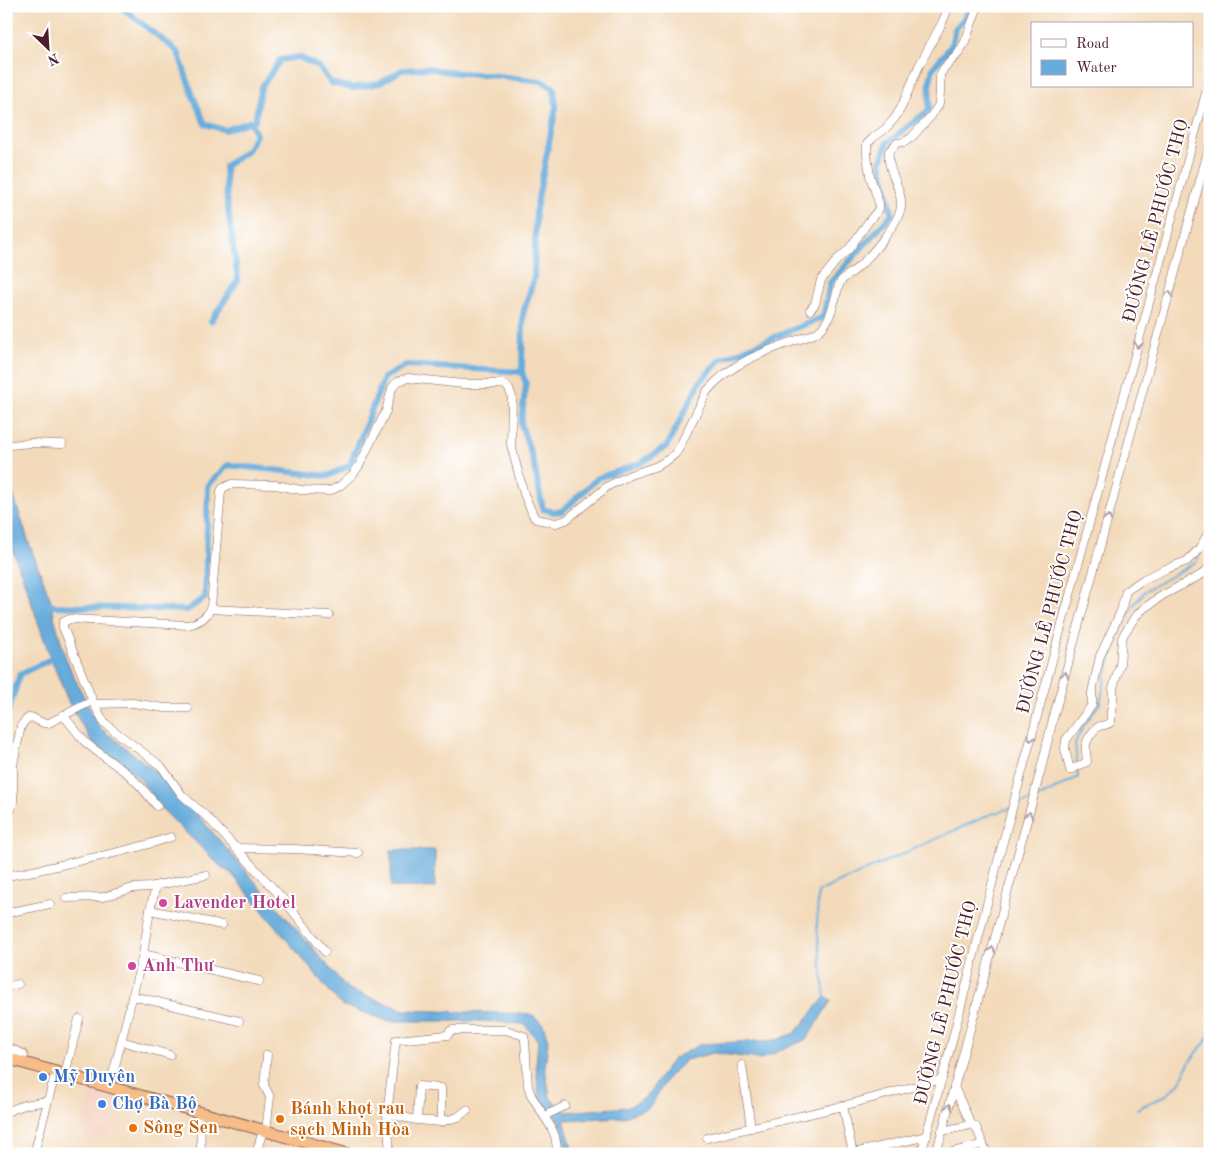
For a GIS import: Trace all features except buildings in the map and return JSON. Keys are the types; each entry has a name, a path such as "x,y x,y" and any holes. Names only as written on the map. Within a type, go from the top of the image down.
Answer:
{"highway":[{"path":"6,1058 348,1154"}],"street":[{"path":"810,310 815,304 821,280 849,249 879,209 879,203 870,176 867,144 892,122 901,108 919,66 949,6"},
{"path":"325,952 285,901 208,818 182,795 157,763 104,722 92,702 63,627 63,622 70,619 188,625 203,620 210,609 221,491 223,488 231,484 276,485 308,491 329,491 334,489 354,473 386,411 392,388 399,381 408,378 463,384 506,385 509,388 512,398 511,445 524,494 536,519 556,523 566,520 608,486 630,475 657,466 669,459 678,450 707,391 728,372 750,358 819,332 823,328 840,283 865,260 898,218 901,200 889,163 889,151 896,143 904,142 911,138 938,106 940,75 944,68 958,54 965,42 978,6"},
{"name":"ĐƯỜNG LÊ PHƯỚC THỌ","path":"922,1154 1000,853 1210,78"},
{"name":"ĐƯỜNG LÊ PHƯỚC THỌ","path":"936,1154 1210,144"},
{"path":"1162,253 1179,258"},
{"path":"10,445 31,443 62,444"},
{"path":"1210,530 1199,550 1187,561 1140,582 1128,589 1125,594 1121,611 1100,656 1092,692 1092,704 1066,740 1065,749 1070,770 1087,762 1086,745 1090,736 1098,727 1106,726 1111,722 1113,688 1120,665 1124,634 1135,618 1149,605 1173,589 1201,575 1210,565"},
{"path":"210,609 329,615"},
{"path":"6,825 13,802 13,765 22,726 27,719 31,717 46,723 92,702 133,702 165,708 188,708"},
{"path":"64,715 86,742 128,774 157,806"},
{"path":"1037,715 1053,719"},
{"path":"6,876 37,871 118,852 171,837"},
{"path":"236,848 358,853"},
{"path":"66,898 104,897 133,888 156,886 206,875"},
{"path":"110,1086 143,954 156,886"},
{"path":"6,913 50,904"},
{"path":"150,910 222,925"},
{"path":"143,954 259,980"},
{"path":"6,987 18,984"},
{"path":"132,996 239,1020"},
{"path":"34,1154 47,1101 61,1072 78,1019"},
{"path":"390,1154 387,1114 396,1040 448,1035 452,1030 497,1029 516,1032 524,1036 528,1086 531,1095 546,1115 555,1136 558,1154"},
{"path":"121,1041 170,1055"},
{"path":"6,1047 23,1054 24,1056 20,1061"},
{"path":"950,1049 963,1053"},
{"path":"256,1154 264,1130 270,1097 264,1085 267,1055"},
{"path":"742,1065 751,1128"},
{"path":"707,1138 843,1106 942,1079"},
{"path":"417,1120 419,1086 441,1088 442,1122"},
{"path":"954,1087 971,1124 976,1127 987,1154"},
{"path":"6,1112 24,1105 47,1101"},
{"path":"546,1115 565,1106"},
{"path":"843,1106 852,1154 927,1136"},
{"path":"387,1114 417,1120 442,1122 458,1117 467,1110"},
{"path":"200,1112 201,1154"},
{"path":"942,1131 971,1124"},
{"path":"944,1154 983,1144"}],"shaded area":[{"name":"Chợ Bà Bộ","path":"94,1084 119,1090 114,1117 119,1121 117,1133 86,1142 82,1127"}],"water":[{"path":"6,473 29,543 53,606 54,617 65,656 99,727 169,782 348,989 404,1010 530,1014 543,1024 548,1041 545,1067 550,1098 566,1112 628,1107 645,1098 673,1059 701,1044 776,1040 795,1033 825,997 831,1001 807,1039 761,1059 713,1053 686,1060 668,1077 650,1107 624,1117 564,1120 572,1154 566,1154 559,1120 540,1107 536,1065 538,1041 524,1024 483,1021 389,1021 341,1005 231,873 221,867 164,811 139,778 92,742 69,703 51,659 6,530"},
{"path":"391,850 435,850 435,888 391,887"}],"waterway":[{"path":"120,6 178,52 205,124 225,130 255,120 261,88 280,60 299,57 319,67 331,83 352,88 380,83 402,70 429,68 449,72 541,81 554,88 556,107 536,209 534,278 523,314 522,372 526,384 521,424 533,460 543,509 553,512 562,511 598,478 641,463 667,446 700,382 720,360 823,317 830,283 892,214 881,163 887,143 929,110 930,81 933,68 951,46 955,29 966,16 969,6"},
{"path":"211,321 238,280 227,202 225,166 247,151 256,135 250,121"},
{"path":"53,606 187,610 205,598 208,485 228,465 328,476 350,465 384,378 406,365 522,372"},
{"path":"1077,764 1075,743 1084,725 1100,703 1117,636 1132,607 1145,591 1196,562 1201,552"},
{"path":"6,718 20,674 51,659"},
{"path":"1036,799 1078,777 1077,769"},
{"path":"1015,806 1029,801"},
{"path":"825,997 817,927 818,892 989,815 1011,808"},
{"path":"1137,1109 1168,1094 1180,1082 1190,1061 1207,1040 1210,1031"}],"place":[{"name":"Lavender Hotel","path":"163,903"},
{"name":"Anh Thư","path":"132,966"},
{"name":"Mỹ Duyên","path":"43,1077"},
{"name":"Chợ Bà Bộ","path":"102,1104"},
{"name":"Bánh khọt rau sạch Minh Hòa","path":"280,1119"},
{"name":"Sông Sen","path":"133,1128"}]}
